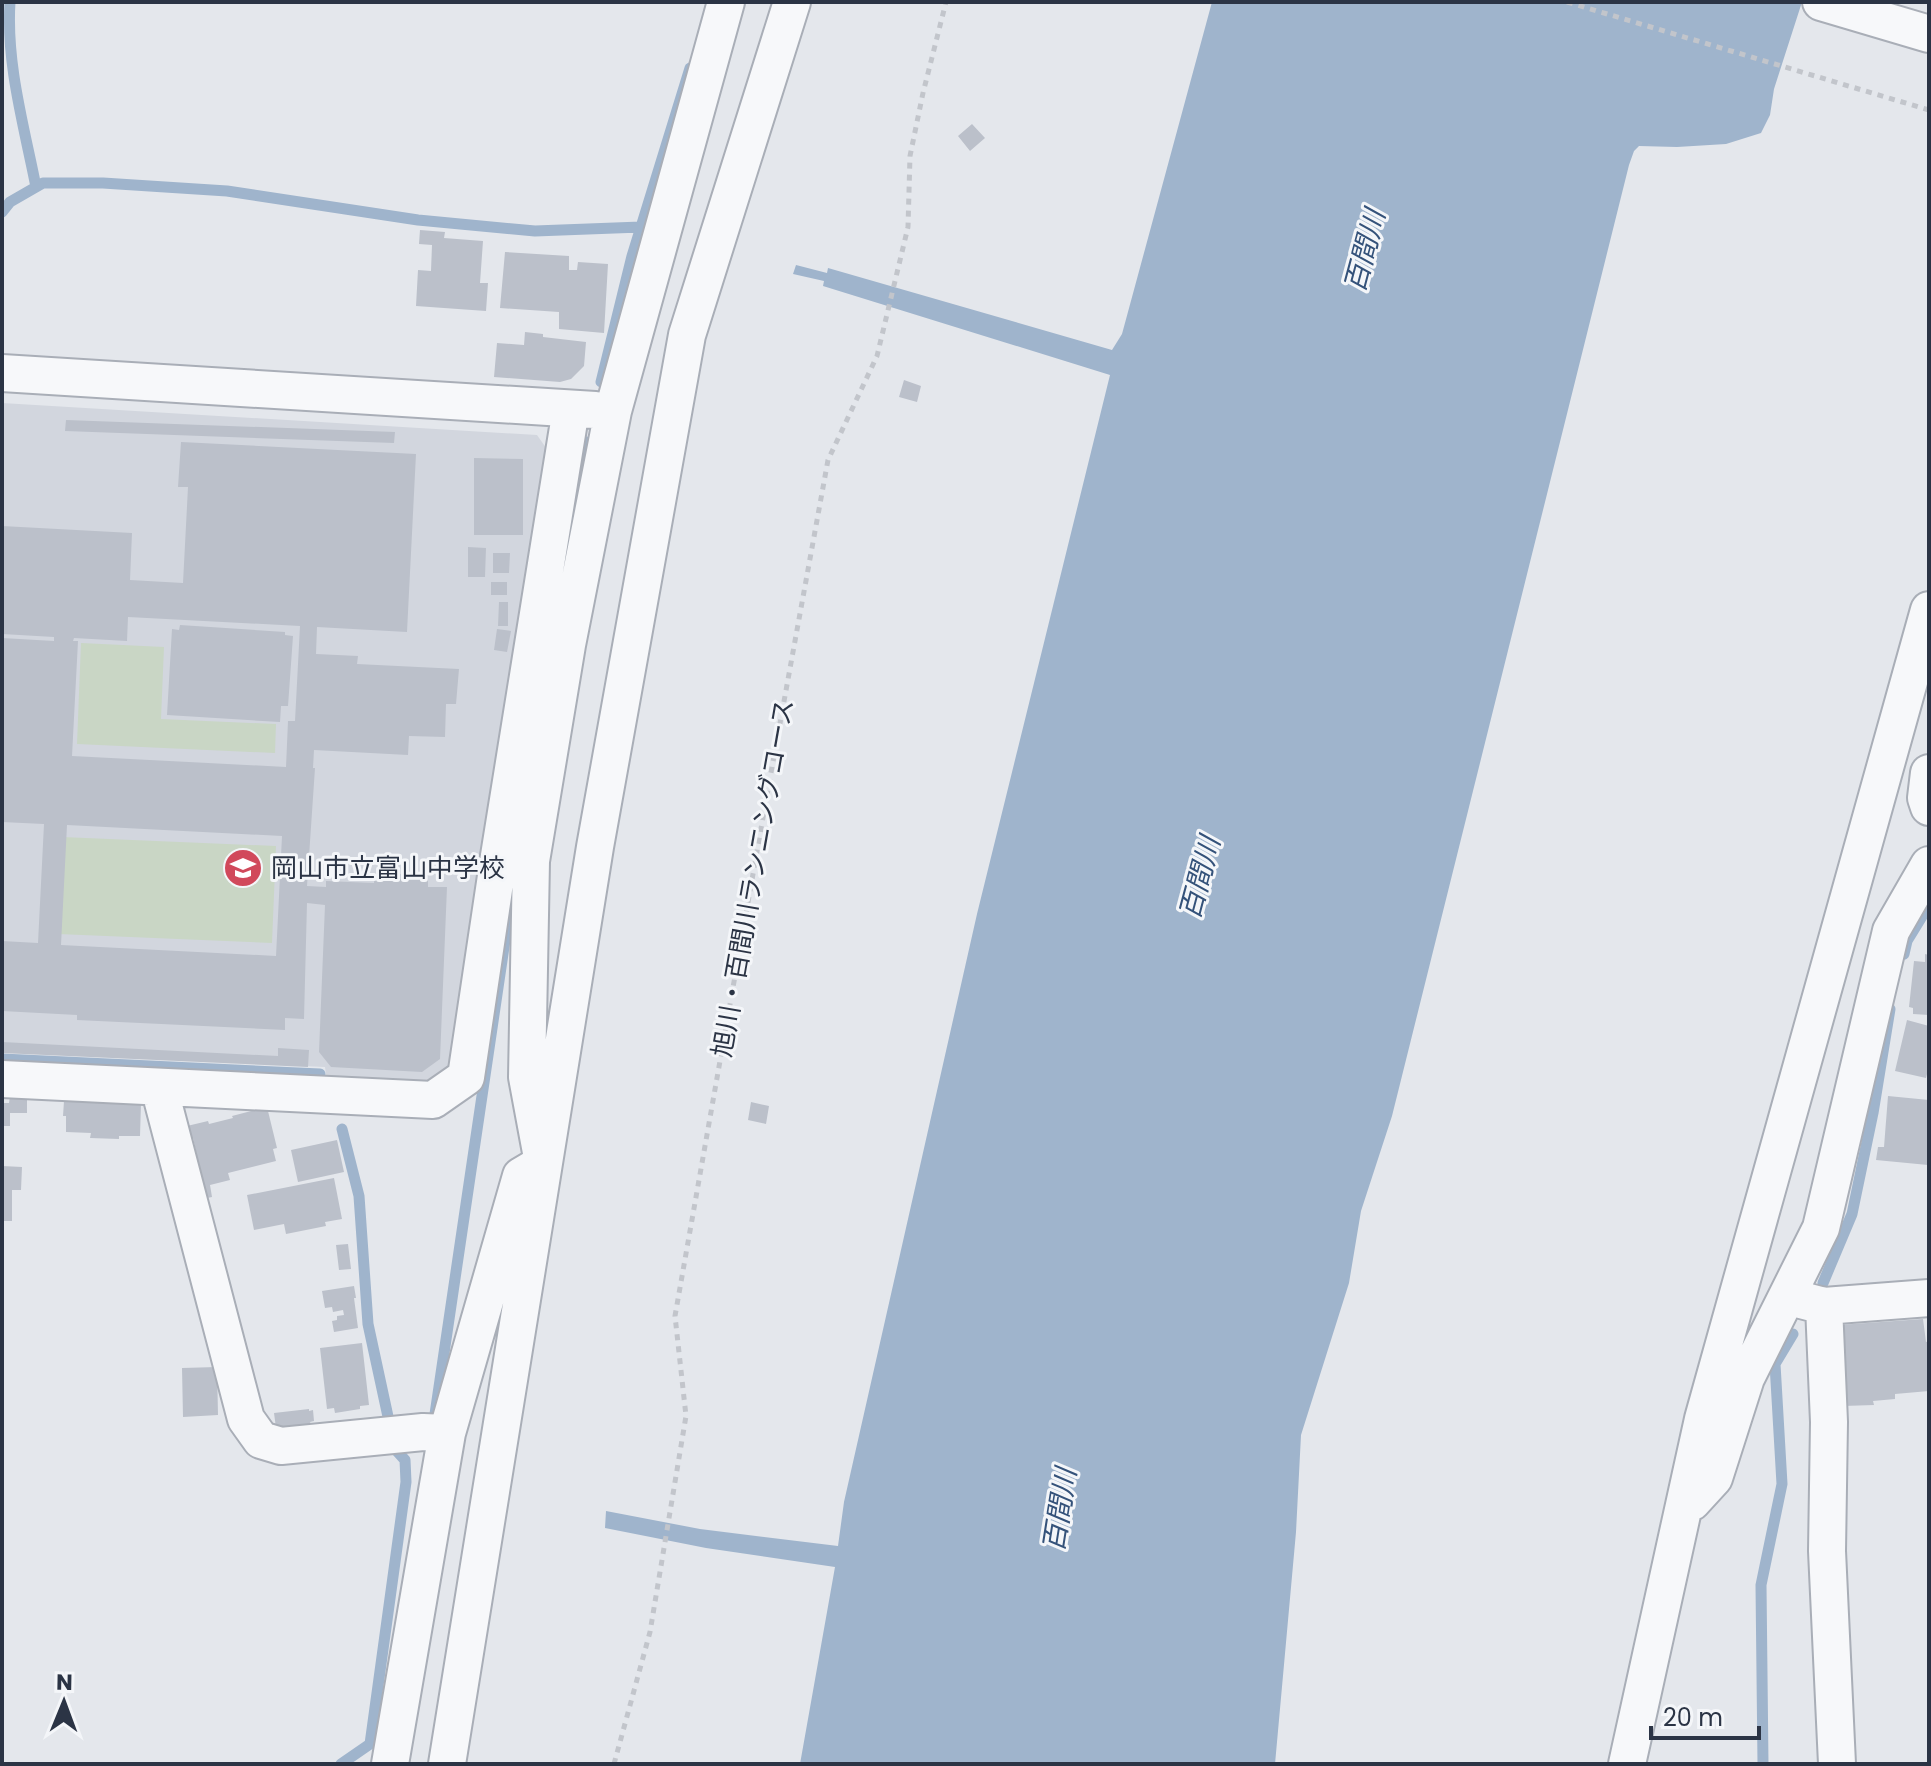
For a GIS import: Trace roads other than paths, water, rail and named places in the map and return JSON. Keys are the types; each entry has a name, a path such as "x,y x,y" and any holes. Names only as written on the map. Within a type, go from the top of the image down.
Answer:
{"street":[{"path":"2,1079 433,1100 466,1077 567,645 613,411 726,2"},
{"path":"447,1764 595,847 687,335 792,2"},
{"path":"1821,2 1929,34"},
{"path":"2,373 613,411"},
{"path":"543,1163 527,1077 515,858 571,409"},
{"path":"1627,1764 1703,1419 1926,632"},
{"path":"1929,773 1926,798 1929,807"},
{"path":"1681,1514 1714,1478 1746,1378 1821,1228 1891,931 1929,865"},
{"path":"159,1087 246,1419 261,1440 281,1446 423,1432 447,1433"},
{"path":"390,1764 447,1433 521,1176 543,1163"},
{"path":"1787,1296 1824,1306 1929,1298"},
{"path":"1824,1306 1829,1422 1827,1551 1837,1764"}],"water":[{"name":"百間川","path":"1212,2 1802,2 1774,89 1770,115 1761,133 1726,144 1639,146 1629,165 1392,1116 1361,1211 1349,1283 1301,1435 1296,1532 1275,1764 800,1764 835,1567 706,1548 605,1528 606,1511 700,1529 838,1546 844,1502 977,914 1110,375 823,286 824,281 793,274 796,265 827,273 828,268 1112,350 1122,334"}],"waterway":[{"path":"10,2 13,72 36,187"},
{"path":"601,382 632,256 690,68"},
{"path":"2,212 10,202 43,183 103,183 227,191 418,220 535,231 641,227"},
{"path":"560,587 586,442"},
{"path":"1904,954 1907,941 1929,905"},
{"path":"435,1414 508,920"},
{"path":"1823,1283 1852,1214 1890,1009"},
{"path":"2,1059 320,1074"},
{"path":"341,1764 370,1744 406,1482 405,1460 395,1449 368,1324 359,1196 342,1129"},
{"path":"1763,1764 1761,1585 1782,1484 1775,1364 1793,1334"}],"place":[{"name":"岡山市立富山中学校","path":"243,868"}]}
